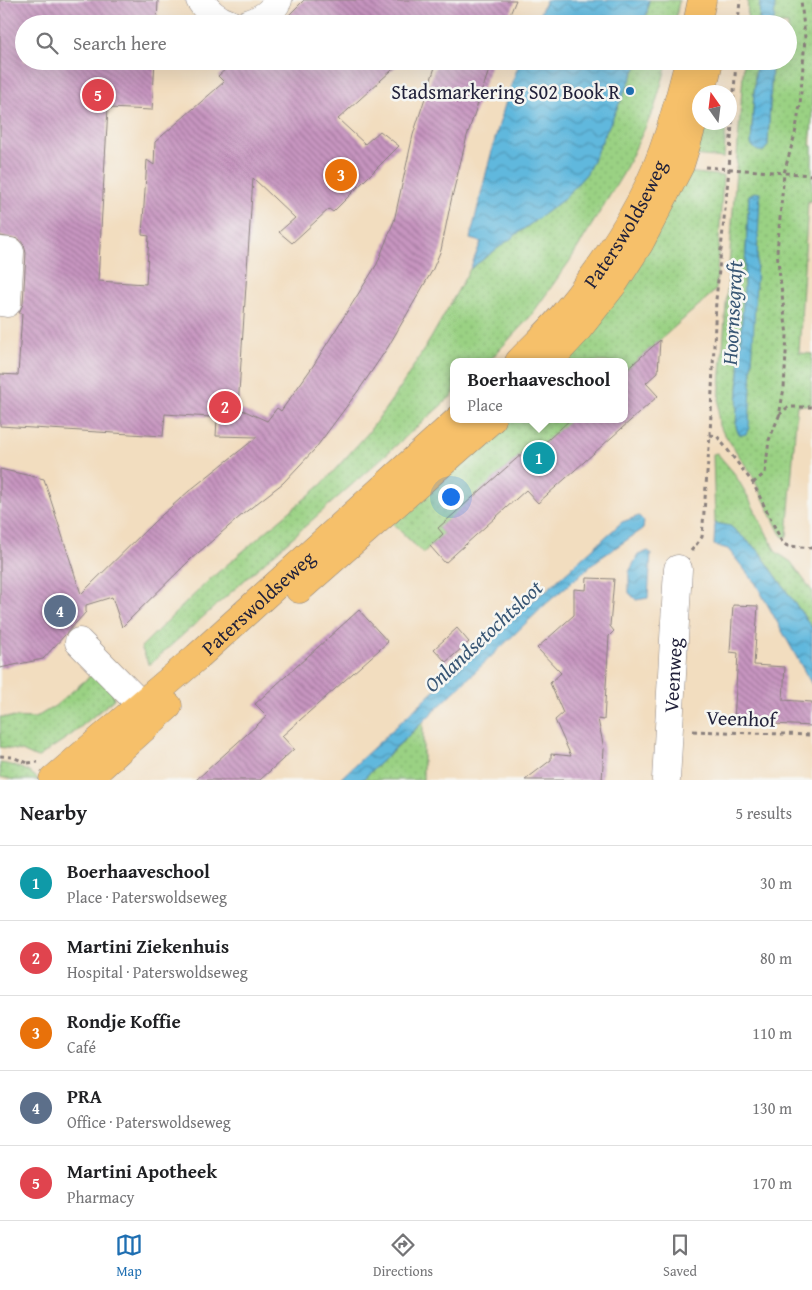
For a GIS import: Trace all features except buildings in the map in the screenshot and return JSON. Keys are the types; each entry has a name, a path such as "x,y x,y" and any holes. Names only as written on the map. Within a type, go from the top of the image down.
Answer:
{"main road":[{"path":"699,15 702,0"},
{"path":"718,15 720,0"},
{"name":"Paterswoldseweg","path":"523,358 566,313 608,256 641,202 670,130 687,70"},
{"path":"704,85 707,70"},
{"name":"Paterswoldseweg","path":"552,358 574,334 614,283 639,244 680,166 692,126"},
{"name":"Paterswoldseweg","path":"86,780 197,657 456,423"},
{"name":"Paterswoldseweg","path":"53,780 148,711 487,423"}],"street":[{"path":"200,0 212,15"},
{"path":"266,15 276,5 278,0"},
{"path":"0,251 10,252 7,302 0,302"},
{"name":"Veenweg","path":"666,780 678,569"},
{"path":"79,642 148,711"}],"path":[{"path":"739,15 740,0"},
{"path":"753,483 765,473 769,440 778,416 784,388 787,336 777,252 784,173 795,134 800,106 804,38 801,0"},
{"path":"678,569 702,537 710,436 716,300 729,169 735,70"},
{"path":"680,166 812,175"},
{"path":"778,416 788,407 812,407"},
{"path":"710,436 717,436 753,483 783,544 812,548"},
{"name":"Veenhof","path":"669,730 812,735"},
{"path":"0,756 12,757 28,763"}],"green space":[{"path":"649,0 679,0 676,15 646,15"},
{"path":"748,0 760,0 759,15 747,15"},
{"path":"775,0 812,0 812,120 810,146 812,146 812,201 808,201 799,353 812,354 811,405 797,405 787,537 783,537 780,533 752,475 719,426 718,415 743,70 755,70 751,144 768,145 772,70 797,70 797,15 774,15","holes":["755,192 760,194 738,433 736,426 749,195"]},
{"path":"635,70 665,70 654,109 623,174 569,262 530,317 492,358 450,358 450,398 149,665 141,647 209,580 322,484 368,433 400,388 470,269 564,199 587,173"},
{"path":"704,130 726,130 724,158 693,155"},
{"path":"686,172 723,176 716,290 628,368 628,358 570,358 592,333"},
{"path":"503,423 568,423 530,457 524,452 439,528 444,534 423,553 393,524"},
{"path":"717,453 734,473 776,552 791,562 812,591 812,628 758,550 730,526 715,523 713,454"},
{"path":"96,671 112,689 114,699 71,735 37,758 22,751 0,747 0,717 35,718 55,706"},
{"path":"423,722 423,780 362,780"},
{"path":"0,763 21,768 39,780 15,780 0,777"}],"water":[{"path":"546,0 649,0 646,15 539,15"},
{"path":"760,0 775,0 774,15 759,15"},
{"path":"517,70 635,70 587,173 564,199 470,269 481,242 470,239 498,127"},
{"path":"755,70 772,70 768,145 762,151 756,150 751,144"},
{"path":"755,192 760,193 760,197 749,428 746,434 741,435 738,433 736,426 749,195"},
{"path":"639,516 644,521 643,529 599,559 547,603 362,780 339,780 518,612 549,588 622,522"},
{"path":"715,523 730,526 758,550 812,628 812,685 756,584 728,549 714,545"},
{"path":"648,551 651,553 648,598 636,600 629,593 629,572 638,555"}],"place":[{"name":"Stadsmarkering S02 Book R","path":"630,91"},
{"name":"Martini Apotheek","path":"98,95"},
{"name":"Rondje Koffie","path":"341,175"},
{"name":"Martini Ziekenhuis","path":"225,407"},
{"name":"Boerhaaveschool","path":"539,458"},
{"name":"PRA","path":"60,611"}],"water label":[{"name":"Hoornsegraft","path":"732,313"},
{"name":"Onlandsetochtsloot","path":"483,636"}]}
